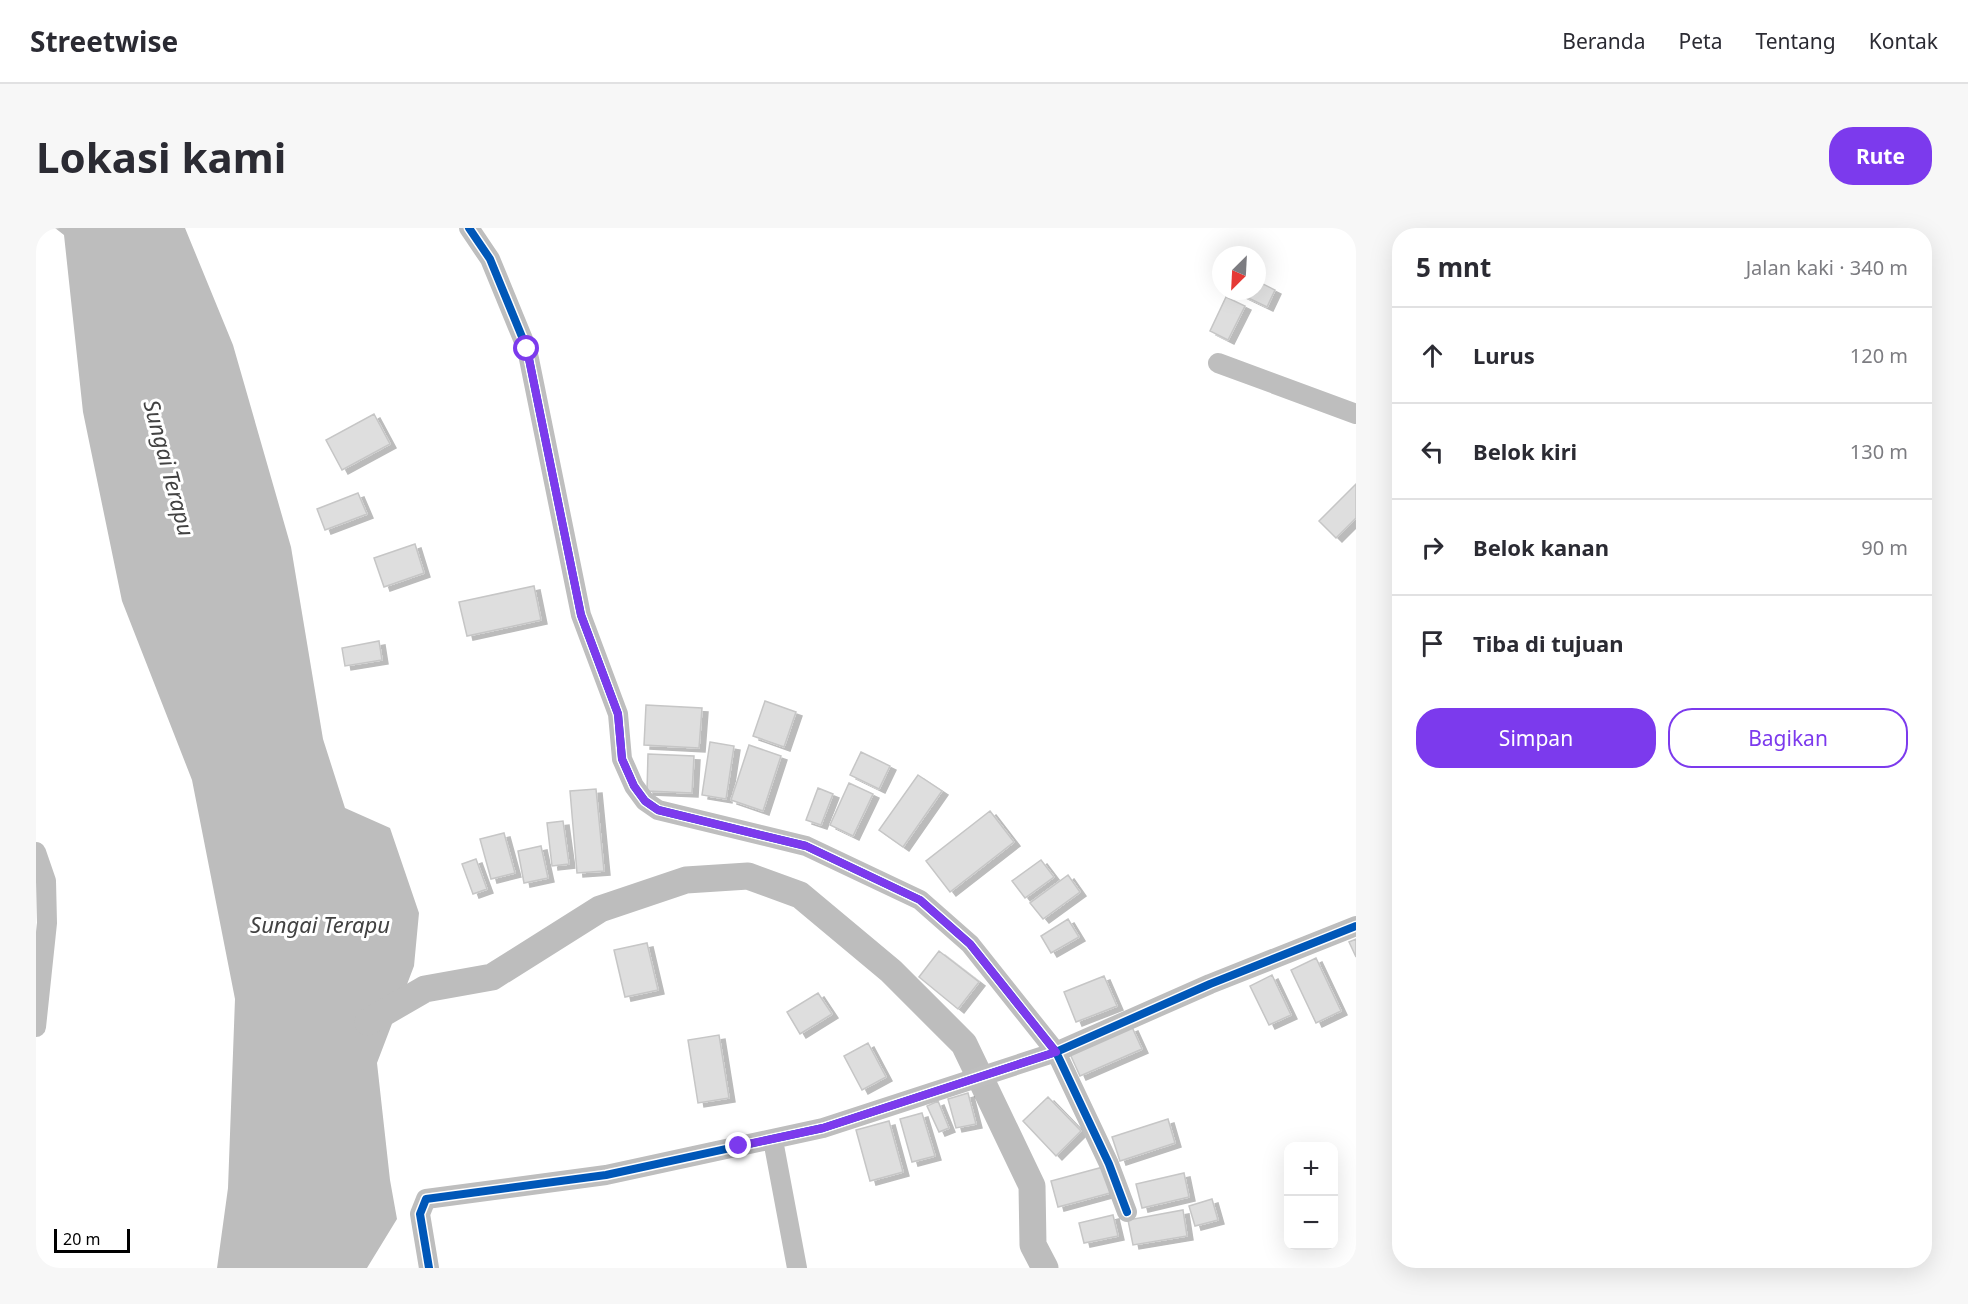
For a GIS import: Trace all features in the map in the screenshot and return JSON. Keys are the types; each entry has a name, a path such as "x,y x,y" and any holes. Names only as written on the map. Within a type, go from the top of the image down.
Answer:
{"street":[{"path":"469,228 490,260 527,349 581,615 618,714 622,759 634,786 645,801 658,810 806,846 920,900 970,944 1056,1052 1109,1164 1127,1212"},
{"path":"1218,363 1356,414"},
{"path":"36,852 46,881 47,923 36,1027"},
{"path":"429,1268 420,1214 426,1199 606,1175 823,1128 1056,1052 1210,984 1356,926"},
{"path":"773,1140 797,1268"}],"water":[{"name":"Sungai Terapu","path":"55,228 185,228 233,345 291,547 323,739 345,808 390,828 419,913 414,966 377,1063 390,1180 397,1219 367,1268 217,1268 228,1188 235,999 192,780 122,601 83,412 64,235"}],"building":[{"path":"1266,286 1275,290 1267,307 1253,300 1266,300"},
{"path":"1225,300 1232,300 1245,306 1228,340 1210,331"},
{"path":"374,414 390,444 342,470 326,440"},
{"path":"1356,484 1356,518 1336,538 1319,521"},
{"path":"358,493 367,514 325,530 317,509"},
{"path":"415,544 424,573 384,587 374,558"},
{"path":"534,586 541,620 467,636 459,602"},
{"path":"379,641 382,660 345,666 342,648"},
{"path":"765,701 796,712 784,747 753,736"},
{"path":"646,705 702,708 699,748 644,745"},
{"path":"710,742 734,746 726,799 702,795"},
{"path":"749,745 781,756 763,811 731,800"},
{"path":"861,752 890,766 879,789 850,775"},
{"path":"648,754 694,756 692,793 647,791"},
{"path":"918,775 942,791 903,847 879,830"},
{"path":"849,783 873,794 853,836 830,825"},
{"path":"818,788 833,794 821,825 806,820"},
{"path":"596,789 604,871 577,873 570,791"},
{"path":"990,811 1014,842 950,892 926,861"},
{"path":"563,821 569,864 552,866 547,823"},
{"path":"504,833 515,873 491,879 480,839"},
{"path":"541,846 548,878 524,883 518,851"},
{"path":"476,859 487,889 473,894 462,864"},
{"path":"1041,860 1054,877 1025,898 1012,881"},
{"path":"1068,875 1080,892 1043,919 1030,903"},
{"path":"1068,919 1079,937 1051,953 1041,936"},
{"path":"1356,939 1356,957 1349,942"},
{"path":"647,943 658,990 625,997 614,950"},
{"path":"939,951 979,982 958,1009 919,977"},
{"path":"1316,958 1341,1011 1316,1023 1291,970"},
{"path":"1272,975 1291,1015 1269,1025 1250,986"},
{"path":"1104,976 1117,1006 1076,1022 1064,992"},
{"path":"818,993 832,1014 800,1034 787,1012"},
{"path":"1132,1027 1142,1049 1080,1076 1070,1054"},
{"path":"719,1035 729,1098 698,1103 688,1040"},
{"path":"868,1043 886,1077 862,1090 844,1056"},
{"path":"968,1093 976,1124 956,1128 948,1099"},
{"path":"1048,1097 1081,1131 1056,1156 1023,1121"},
{"path":"938,1101 949,1128 939,1132 927,1106"},
{"path":"922,1113 935,1156 912,1162 900,1119"},
{"path":"1168,1119 1175,1143 1120,1161 1112,1137"},
{"path":"889,1121 903,1172 870,1181 856,1130"},
{"path":"1103,1167 1110,1193 1058,1207 1051,1181"},
{"path":"1184,1173 1189,1197 1142,1208 1136,1184"},
{"path":"1212,1199 1218,1220 1195,1226 1189,1206"},
{"path":"1183,1210 1187,1236 1133,1245 1128,1220"},
{"path":"1113,1215 1118,1236 1084,1243 1079,1223"}],"waterway":[{"path":"368,1022 425,989 492,977 600,909 686,880 748,876 800,895 891,971 964,1044 1032,1186 1033,1245 1045,1268"}],"cycle path":[{"path":"469,228 490,259 527,349 581,615 618,714 622,759 634,786 645,801 658,810 806,846 920,900 970,944 1056,1052 1109,1164 1127,1212"},
{"path":"429,1268 420,1214 426,1199 606,1175 823,1128 1056,1052 1210,984 1356,926"}],"route":[{"path":"527,349 581,615 618,714 622,759 634,786 645,801 658,810 724,824 806,846 920,900 970,944 1056,1052 823,1128 739,1146"}]}
